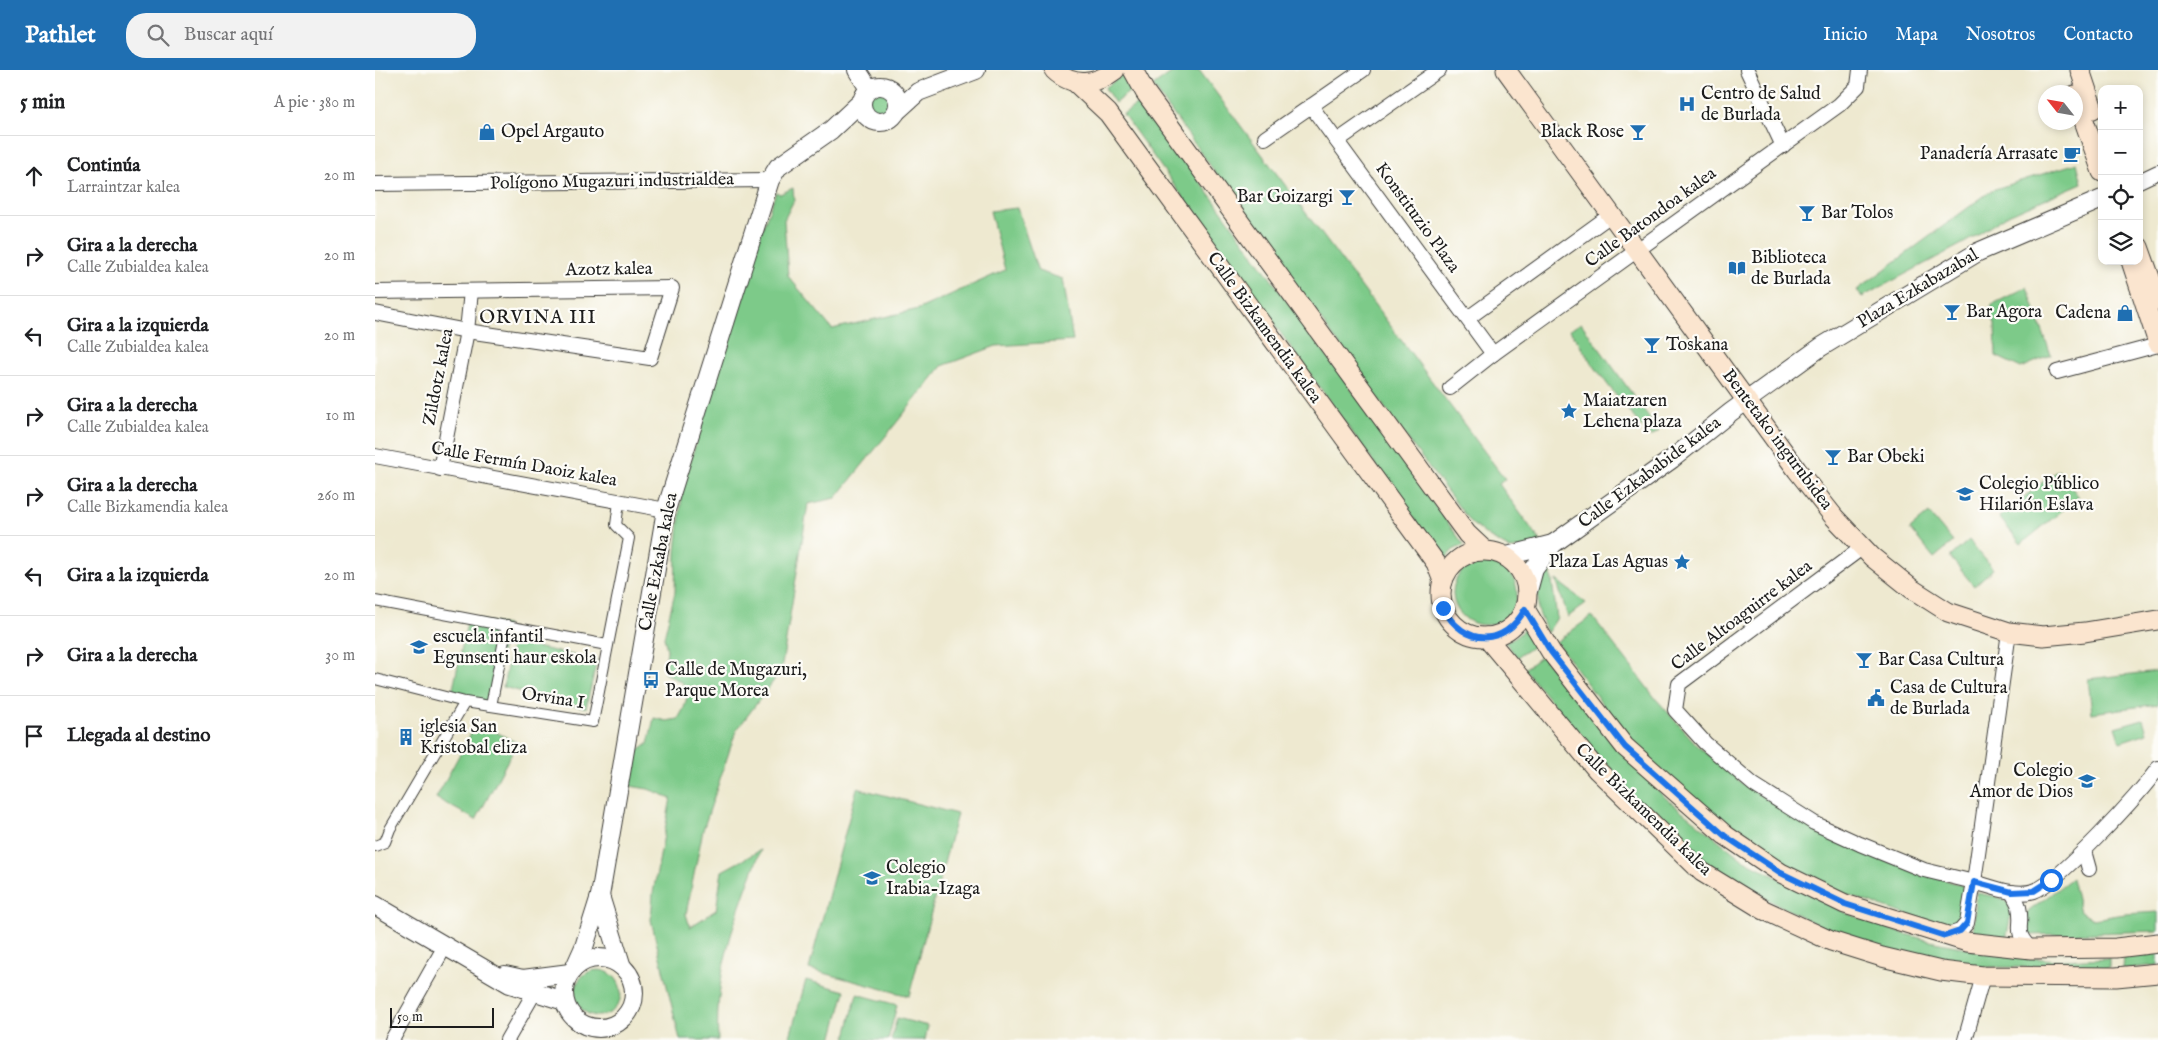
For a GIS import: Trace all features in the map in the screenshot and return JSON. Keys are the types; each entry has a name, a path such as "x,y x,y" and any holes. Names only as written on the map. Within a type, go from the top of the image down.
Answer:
{"main road":[{"name":"Calle Bizkamendia kalea","path":"1054,70 1064,78 1075,82 1107,113 1437,563 1443,581"},
{"path":"1075,82 1089,83 1104,79 1115,70"},
{"path":"1133,70 1145,92 1467,534 1484,550"},
{"name":"Bentetako ingurubidea","path":"1506,70 1797,470 1834,517 1863,548 1912,588 1947,612 2009,632 2043,636 2085,632 2158,620"},
{"path":"2067,70 2072,85"},
{"path":"2080,70 2100,130"},
{"path":"2083,117 2098,160"},
{"path":"2143,257 2158,300"},
{"path":"2132,265 2157,332"},
{"path":"1484,550 1507,556 1521,571 1527,600 1519,620 1510,629 1499,635 1486,637 1466,633 1450,620 1442,602 1443,581 1449,569 1458,559 1470,552 1484,550"},
{"name":"Calle Bizkamendia kalea","path":"1527,600 1551,652 1625,747 1725,836 1781,873 1845,904 1967,942 2031,949 2116,948 2158,943"},
{"name":"Calle Bizkamendia kalea","path":"1486,637 1597,770 1702,872 1764,910 1831,941 1890,959 1941,970 1983,976 2116,977 2158,973"}],"street":[{"path":"857,70 872,120 883,122 894,116 917,92 976,70"},
{"path":"1265,138 1363,70"},
{"path":"1337,141 1439,70"},
{"path":"1747,70 1783,146"},
{"name":"Calle Batondoa kalea","path":"1450,388 1493,354 1783,146 1854,92 1858,86 1860,70"},
{"path":"770,180 779,167 866,102 878,85 917,92"},
{"path":"888,87 893,90 898,100 897,111"},
{"name":"Konstituzio Plaza","path":"1311,106 1493,354"},
{"path":"2143,179 2158,172"},
{"name":"Polígono Mugazuri industrialdea","path":"375,184 770,180"},
{"name":"Calle Ezkaba kalea","path":"572,970 584,947 600,896 666,510 770,180"},
{"name":"Plaza Ezkabazabal","path":"1747,401 1821,347 1977,252 2098,201"},
{"path":"1468,318 1612,214"},
{"name":"Azotz kalea","path":"375,292 673,288 650,358 467,331 375,313"},
{"name":"Zildotz kalea","path":"440,469 467,331 471,291"},
{"path":"2057,372 2157,332"},
{"name":"Calle Ezkababide kalea","path":"1527,600 1534,569 1553,544 1672,459 1747,401"},
{"name":"Calle Fermín Daoiz kalea","path":"375,456 666,510"},
{"name":"Orvina I","path":"375,679 465,702 593,722 629,538 616,525 619,502"},
{"name":"Calle Ezkababide kalea","path":"1507,556 1553,544"},
{"name":"Calle Altoaguirre kalea","path":"1863,548 1679,684 1675,710 1705,743 1754,785 1814,823 1924,870 1974,882"},
{"path":"375,601 607,645"},
{"path":"491,706 507,625"},
{"path":"1945,936 1960,931 1967,923 2009,632"},
{"path":"375,846 385,842 390,829 465,702"},
{"path":"1974,882 2012,892 2034,891 2084,851 2158,768"},
{"path":"2084,851 2089,869"},
{"path":"2012,892 2019,905 2018,929 2022,940 2031,949"},
{"name":"Calle Ezkaba kalea","path":"600,896 621,964"},
{"path":"375,905 510,984 564,1001"},
{"path":"393,1040 445,946"},
{"path":"488,971 523,979 572,970 588,959 599,957 611,959 621,964 633,982 634,993 632,1004 618,1040"},
{"path":"572,970 563,991 564,1001 569,1012 592,1033 597,1028 615,1024 628,1012 632,1004"},
{"path":"1965,1040 1983,976"},
{"path":"507,1040 534,993"}],"green space":[{"path":"1175,70 1199,70 1505,479 1499,484 1544,546 1510,549 1489,537 1471,523 1400,429 1153,86"},
{"path":"1125,73 1134,88 1115,103 1105,88"},
{"path":"880,88 886,89 891,93 895,98 895,110 891,115 886,119 880,120 874,119 869,115 865,110 864,104 865,98 869,93 874,89"},
{"path":"1142,101 1464,545 1453,550 1444,560 1123,114"},
{"path":"2077,163 2082,183 2008,215 1966,242 1862,297 1857,290 1992,190"},
{"path":"793,188 794,200 784,220 788,276 832,329 919,309 1005,270 990,211 1017,208 1038,271 1063,279 1073,341 996,346 942,366 836,498 808,504 781,671 736,731 703,830 686,914 690,927 716,910 722,871 761,850 729,943 720,991 718,1040 680,1040 651,920 653,893 671,798 648,789 630,786 638,751 648,744 654,718 666,721 678,719 684,708 688,693 682,682 664,673 667,650 664,637 675,592 676,552 683,485 760,235 776,192 780,194"},
{"path":"2027,287 2051,355 2021,368 1996,356 1995,323 1988,313 1993,304"},
{"path":"1581,323 1659,431 1651,437 1608,385 1570,330"},
{"path":"2058,470 2079,497 2021,544 1999,517"},
{"path":"1929,513 1953,542 1934,558 1910,529"},
{"path":"1969,540 1993,569 1974,586 1950,557"},
{"path":"1549,559 1557,618 1547,633 1538,610 1539,576"},
{"path":"1485,561 1503,567 1511,575 1517,593 1511,611 1503,619 1485,625 1467,619 1459,611 1453,593 1459,575 1467,567"},
{"path":"1556,580 1586,603 1568,617"},
{"path":"1592,616 1656,699 1698,746 1743,784 1828,838 1890,862 1967,887 1963,918 1944,927 1838,892 1787,867 1739,839 1656,767 1620,728 1556,642"},
{"path":"468,618 507,625 491,706 451,698"},
{"path":"1525,628 1535,645 1517,657 1505,642 1517,636"},
{"path":"512,642 597,660 586,708 503,687"},
{"path":"1542,656 1636,769 1667,799 1742,859 1846,913 1895,931 1934,942 2024,958 2061,960 2109,958 2109,968 1988,967 1940,963 1896,953 1833,933 1769,900 1707,863 1677,841 1627,792 1524,669"},
{"path":"2158,671 2158,704 2092,713 2088,679"},
{"path":"2143,719 2147,733 2120,742 2115,727"},
{"path":"477,722 517,743 476,820 436,798"},
{"path":"857,788 957,814 909,996 809,969"},
{"path":"2072,878 2080,912 2093,919 2125,914 2158,912 2158,931 2030,935 2021,925 2029,911"},
{"path":"1977,893 1998,897 2008,903 2011,914 2006,940 1973,931"},
{"path":"2158,952 2158,965 2123,969 2124,955"},
{"path":"598,970 611,974 617,980 621,993 617,1006 611,1012 598,1016 585,1012 579,1006 575,993 579,980 585,974"},
{"path":"806,980 845,991 832,1040 789,1040"},
{"path":"857,994 897,1005 888,1040 845,1040"},
{"path":"897,1018 928,1026 925,1040 891,1040"}],"place":[{"name":"Centro de Salud de Burlada","path":"1687,104"},
{"name":"Opel Argauto","path":"487,132"},
{"name":"Black Rose","path":"1638,132"},
{"name":"Panadería Arrasate","path":"2072,154"},
{"name":"Bar Goizargi","path":"1347,197"},
{"name":"Bar Tolos","path":"1807,213"},
{"name":"Biblioteca de Burlada","path":"1737,268"},
{"name":"Bar Agora","path":"1952,312"},
{"name":"Cadena","path":"2125,313"},
{"name":"Toskana","path":"1652,345"},
{"name":"Maiatzaren Lehena plaza","path":"1569,411"},
{"name":"Bar Obeki","path":"1833,457"},
{"name":"Colegio Público Hilarión Eslava","path":"1965,494"},
{"name":"Plaza Las Aguas","path":"1682,562"},
{"name":"escuela infantil Egunsenti haur eskola","path":"419,647"},
{"name":"Bar Casa Cultura","path":"1864,660"},
{"name":"Calle de Mugazuri, Parque Morea","path":"651,680"},
{"name":"Casa de Cultura de Burlada","path":"1876,698"},
{"name":"iglesia San Kristobal eliza","path":"406,737"},
{"name":"Colegio Amor de Dios","path":"2087,781"},
{"name":"Colegio Irabia-Izaga","path":"872,878"}],"district":[{"name":"ORVINA III","path":"538,318"}],"route":[{"path":"1443,608 1450,620 1460,630 1472,636 1486,637 1499,635 1510,629 1519,620 1525,609 1551,652 1625,747 1725,836 1781,873 1845,904 1945,936 1960,931 1967,923 1974,882 2012,892 2034,891 2051,880"}]}
